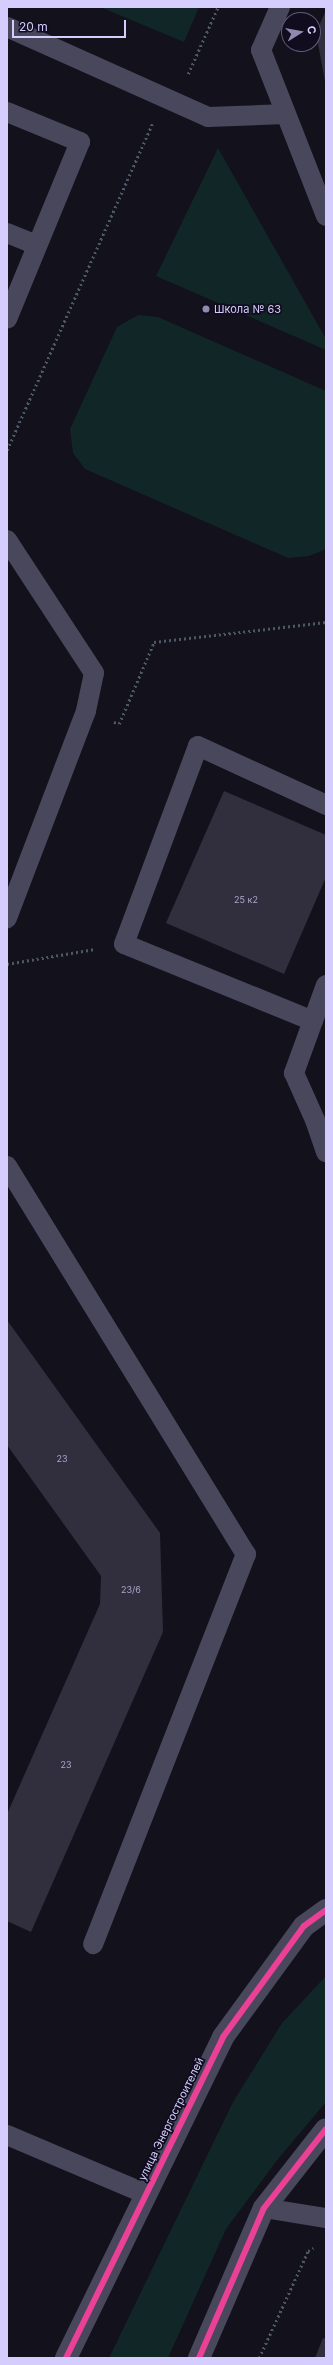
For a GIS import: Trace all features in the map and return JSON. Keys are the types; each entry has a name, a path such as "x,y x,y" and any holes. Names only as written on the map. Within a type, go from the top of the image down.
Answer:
{"street":[{"name":"улица Энергостроителей","path":"66,2358 223,2037 304,1926 326,1910"},
{"path":"199,2358 264,2208 326,2129"}],"lane":[{"path":"280,7 261,50 326,216"},
{"path":"7,27 208,116 285,114"},
{"path":"7,112 80,142 7,319"},
{"path":"7,233 37,245"},
{"path":"7,540 94,673 86,711 7,918"},
{"path":"313,1021 124,944 198,746 326,805"},
{"path":"326,985 294,1073 315,1120 326,1152"},
{"path":"7,1166 246,1554 93,1944"},
{"path":"7,2135 146,2194"},
{"path":"264,2208 326,2218"}],"path":[{"path":"7,450 164,97 189,72 218,7"},
{"path":"86,711 119,724 154,642 326,622"},
{"path":"7,964 124,944"},
{"path":"259,2358 308,2251 314,2247"}],"green space":[{"path":"100,7 199,7 184,42"},
{"path":"218,148 326,339 326,350 156,276"},
{"path":"138,315 158,317 326,391 326,549 309,556 288,558 85,469 73,453 70,429 117,327"},
{"path":"326,1976 326,2102 278,2159 226,2229 168,2358 109,2358 233,2102 282,2023"}],"building":[{"path":"326,10 326,81 320,52 321,52 321,22"},
{"path":"224,791 326,835 326,877 284,974 166,923"},
{"path":"7,1320 160,1533 163,1632 31,1932 7,1921 7,1814 100,1604 101,1576 7,1445"},
{"path":"323,2338 326,2339 326,2358 315,2358"}],"cycle path":[{"path":"66,2358 223,2037 304,1926 326,1910"},
{"path":"199,2358 264,2208 326,2129"}],"place":[{"name":"Школа № 63","path":"206,309"}]}
